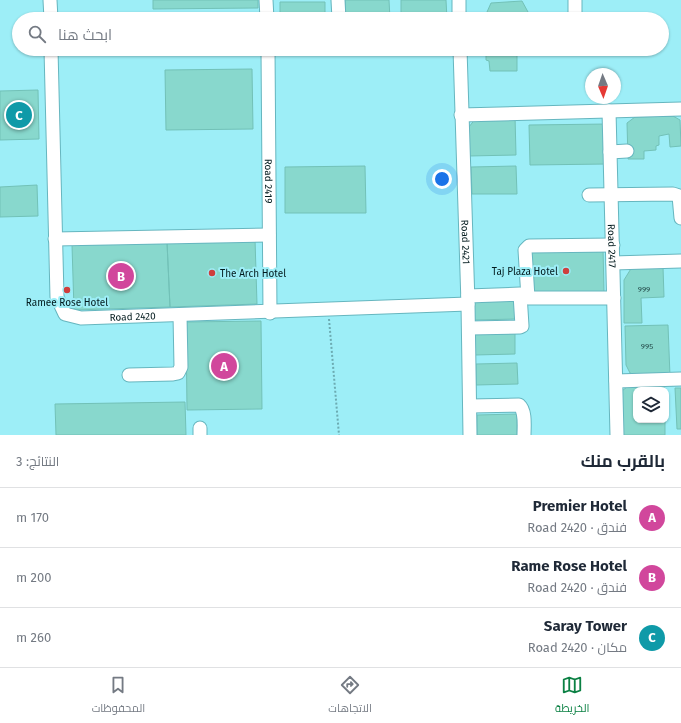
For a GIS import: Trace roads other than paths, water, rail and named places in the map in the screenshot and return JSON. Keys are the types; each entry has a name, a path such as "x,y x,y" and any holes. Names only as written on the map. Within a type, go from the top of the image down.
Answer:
{"street":[{"path":"50,0 51,12"},
{"path":"266,0 267,12"},
{"path":"338,0 339,12"},
{"path":"459,0 459,12"},
{"path":"575,0 575,12"},
{"name":"Road 2420","path":"51,56 57,297 65,314 81,318 180,315 196,318 254,317 270,313 468,300 520,294 522,326 469,328"},
{"name":"Road 2419","path":"268,56 270,313"},
{"name":"Road 2421","path":"460,56 469,328 470,435"},
{"path":"461,115 609,111 674,112"},
{"name":"Road 2417","path":"609,111 617,435"},
{"path":"610,152 628,152"},
{"path":"589,195 611,196 674,194 678,196 680,201 681,218"},
{"path":"55,239 269,235"},
{"path":"613,245 528,246 525,250 528,298 614,298"},
{"path":"613,263 651,264 681,261"},
{"path":"129,375 173,374 179,371 181,367 180,315"},
{"path":"616,381 681,379"},
{"path":"470,406 519,405 522,407 523,413 524,435"}],"place":[{"name":"Saray Tower","path":"19,115"},
{"name":"Taj Plaza Hotel","path":"566,271"},
{"name":"The Arch Hotel","path":"212,273"},
{"name":"Rame Rose Hotel","path":"121,276"},
{"name":"Ramee Rose Hotel","path":"67,290"},
{"name":"Premier Hotel","path":"224,366"}]}
